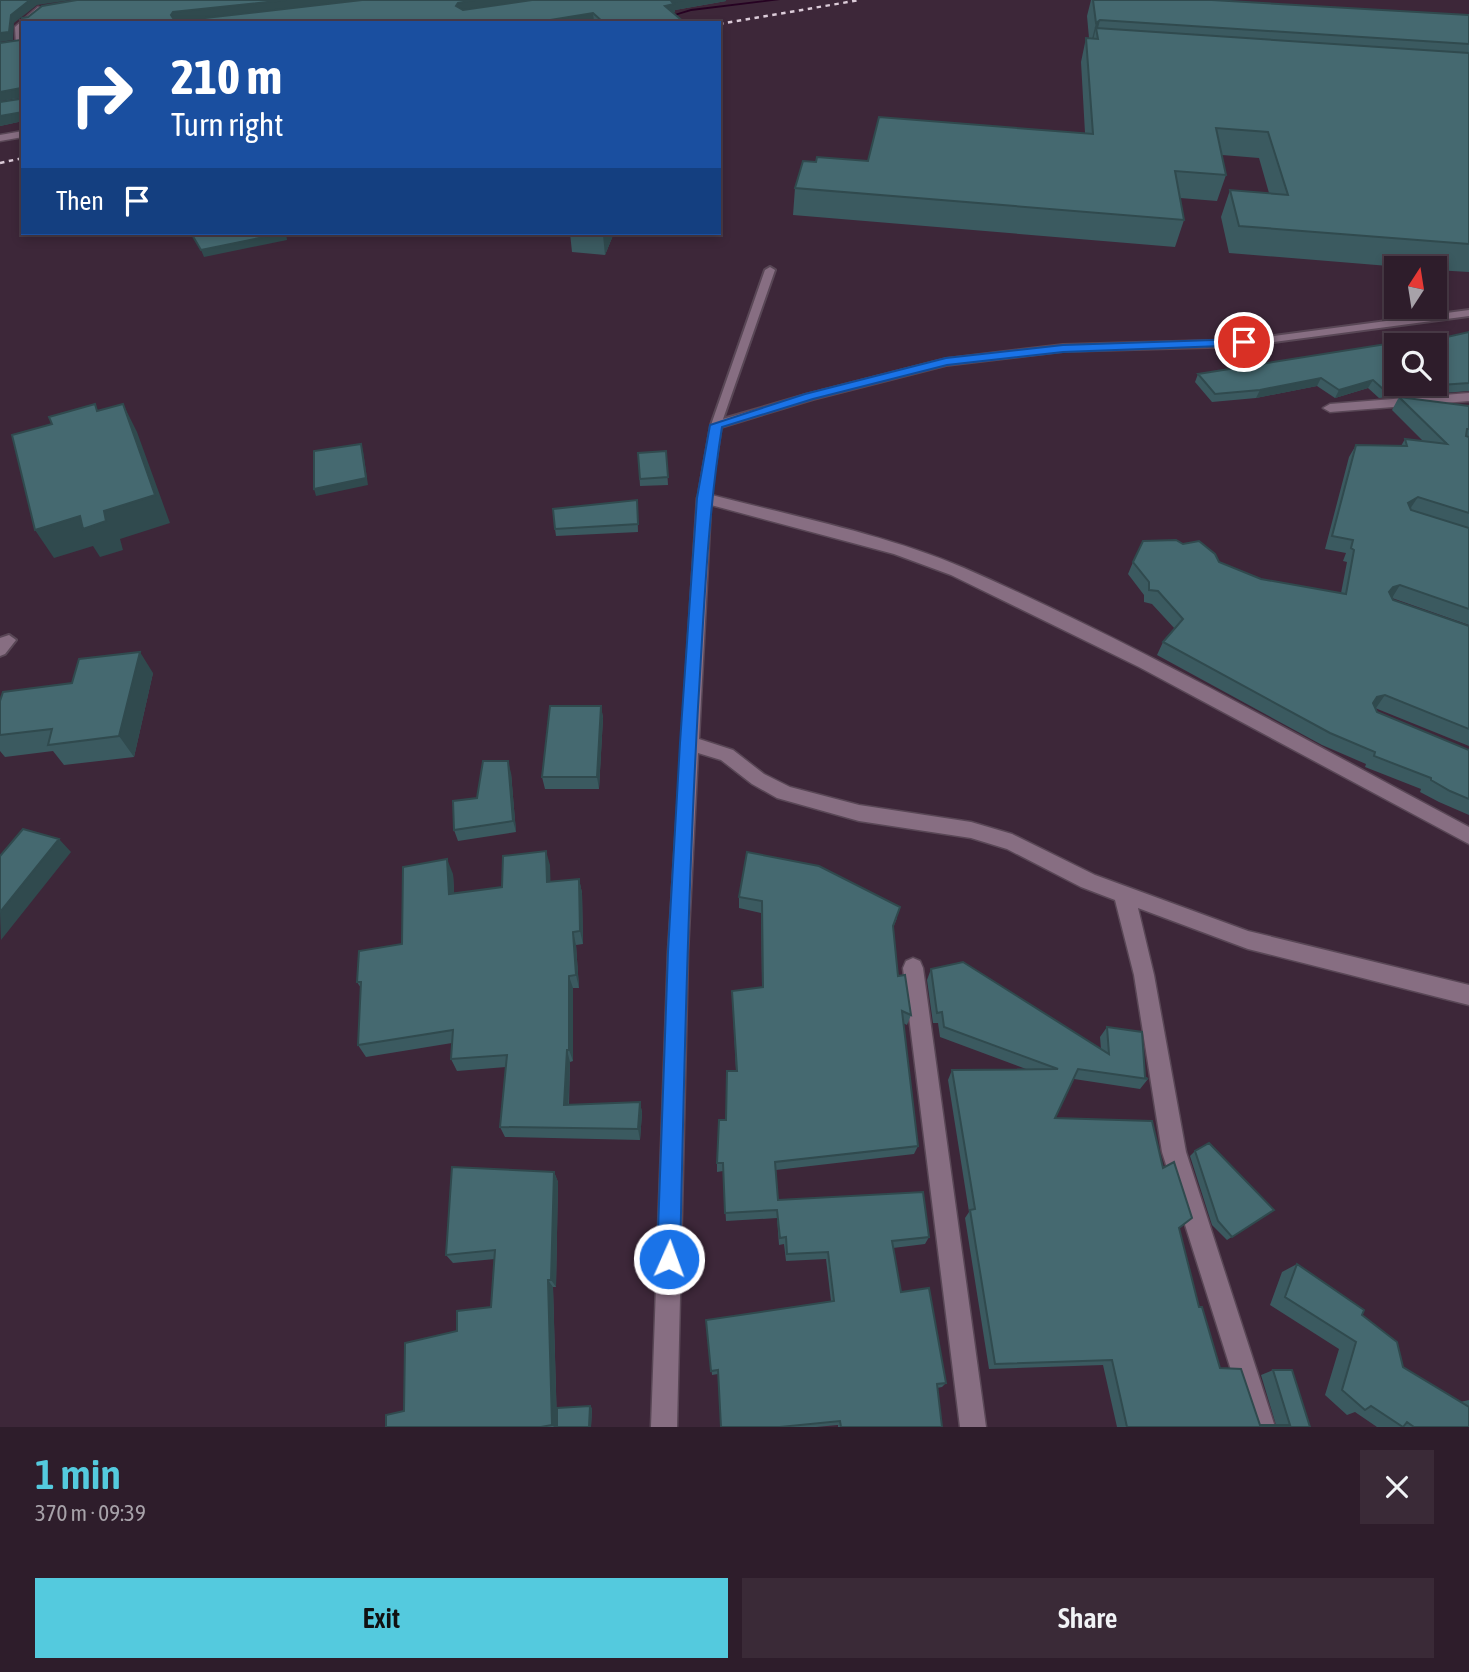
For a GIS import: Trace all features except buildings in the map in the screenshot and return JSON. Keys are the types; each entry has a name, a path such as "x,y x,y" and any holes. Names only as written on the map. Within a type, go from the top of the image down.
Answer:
{"street":[{"path":"25,21 40,5 54,8"},
{"path":"18,44 21,25"},
{"path":"0,138 21,134"},
{"path":"1330,408 1469,397"},
{"path":"664,1427 677,966 704,498 877,543 957,571 1145,663 1469,836"},
{"path":"688,743 727,755 758,779 784,793 859,813 971,830 1013,842 1088,881 1248,940 1469,995"},
{"path":"1124,894 1144,975 1174,1152 1262,1427"},
{"path":"913,968 973,1427"}],"lane":[{"path":"704,498 716,425 770,270"},
{"path":"716,425 809,397 946,362 1063,348 1244,342 1469,313"},
{"path":"0,643 9,640 0,651"}],"waterway":[{"path":"664,18 691,10 778,0"}],"railway":[{"path":"721,24 860,0"},
{"path":"0,163 21,158"}],"route":[{"path":"669,1259 678,952 688,743 704,498 716,425 809,397 946,362 1063,348 1244,342"}]}
